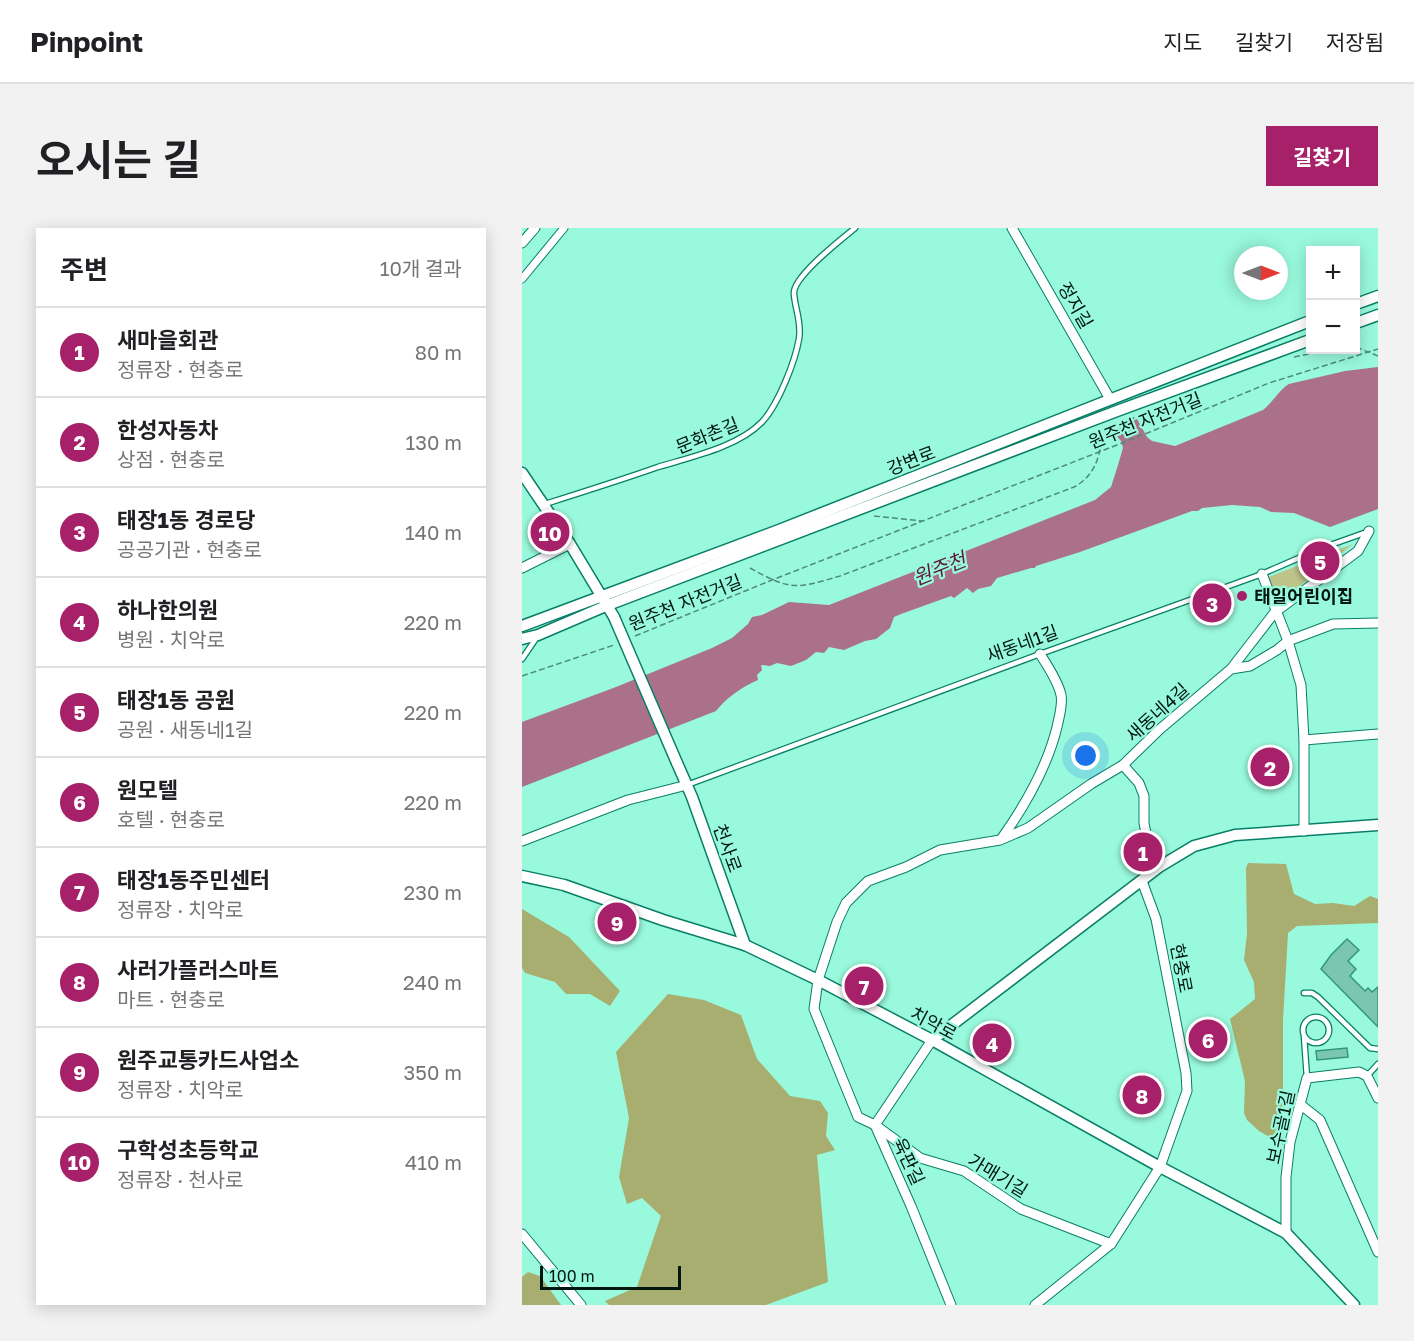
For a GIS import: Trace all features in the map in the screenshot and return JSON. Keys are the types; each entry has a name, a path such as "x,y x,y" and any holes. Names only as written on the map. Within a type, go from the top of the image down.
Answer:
{"street":[{"path":"522,243 535,228"},
{"path":"522,279 564,228"},
{"name":"정지길","path":"1012,228 1110,399"},
{"path":"1360,303 1378,296"},
{"path":"1360,322 1378,315"},
{"name":"강변로","path":"522,639 538,635 605,600 1306,323"},
{"name":"강변로","path":"522,626 573,608 605,600 1306,342"},
{"path":"1110,399 1117,411"},
{"path":"523,475 605,600"},
{"name":"새동네1길","path":"1231,669 1275,612 1359,551 1375,531"},
{"path":"522,568 570,544"},
{"path":"1262,574 1288,641 1301,685 1304,740 1304,831"},
{"name":"천사로","path":"605,600 687,785 745,945"},
{"name":"새동네4길","path":"818,980 846,903 868,881 906,867 940,850 1000,840 1028,828 1091,784 1123,765 1160,729 1231,669 1250,666 1288,641 1333,624 1378,623"},
{"path":"1000,840 1024,806 1040,775 1054,740 1060,713 1061,694 1040,654"},
{"path":"1304,740 1378,734"},
{"path":"1123,765 1139,783 1144,796 1144,823 1148,844 1159,867"},
{"path":"522,841 628,800 687,785"},
{"path":"932,1040 1159,867 1194,846 1235,835 1378,825"},
{"name":"치악로","path":"522,876 564,885 663,920 745,945 818,980 932,1040 1160,1167 1286,1233 1354,1305"},
{"name":"현충로","path":"1142,881 1156,919 1186,1073 1187,1091 1160,1167"},
{"name":"가매기길","path":"818,980 814,1009 858,1117 875,1125 920,1158 964,1171 1021,1209 1111,1244"},
{"name":"육판길","path":"932,1040 875,1125 912,1206 951,1305"},
{"name":"보수골1길","path":"1286,1233 1286,1177 1289,1154 1307,1078 1359,1072 1367,1076"},
{"path":"1367,1076 1378,1098"},
{"path":"1300,1105 1320,1120 1378,1252"},
{"path":"1035,1305 1111,1244 1160,1167"},
{"path":"522,1234 581,1305"}],"lane":[{"name":"문화촌길","path":"544,505 711,450 748,434 763,421 778,399 800,339 800,320 793,292 797,283 810,268 855,228"},
{"name":"새동네1길","path":"687,785 1262,574 1322,548 1375,531"},
{"path":"522,659 538,635"},
{"path":"1304,993 1312,993 1370,1048 1378,1049"},
{"path":"1304,1035 1311,1042 1321,1042 1328,1035 1328,1025 1321,1018 1311,1018 1304,1025 1304,1035 1307,1078"},
{"path":"1367,1076 1378,1064"}],"path":[{"path":"1360,349 1378,356"},
{"name":"원주천 자전거길","path":"635,636 1150,432 1269,382 1378,349"},
{"path":"1287,359 1310,354"},
{"path":"750,568 783,585 802,587 840,576 1074,487 1086,481 1096,463 1102,443 1101,431 1179,400"},
{"name":"원주천 자전거길","path":"874,516 923,521"},
{"name":"원주천 자전거길","path":"522,676 614,644"}],"green space":[{"path":"1353,544 1277,604 1266,578"},
{"path":"1248,863 1286,864 1294,894 1315,904 1333,903 1354,906 1370,896 1378,899 1378,923 1297,926 1288,933 1283,1020 1283,1145 1259,1131 1247,1120 1244,1113 1245,1081 1230,1019 1255,999 1254,982 1244,960 1247,934 1246,868"},
{"path":"522,909 569,937 620,991 610,1006 590,994 566,994 555,982 525,973 522,968"},
{"path":"668,994 704,1000 741,1015 757,1059 790,1096 820,1101 828,1113 826,1136 835,1150 817,1155 828,1282 766,1305 609,1305 605,1301 637,1287 661,1216 642,1198 627,1204 619,1177 629,1118 616,1052"},
{"path":"528,1272 540,1276 561,1305 522,1305 522,1277"}],"water":[{"name":"원주천","path":"1378,367 1378,509 1330,527 1294,513 1271,512 1260,507 1232,505 1192,511 1035,568 997,578 991,586 978,589 973,593 967,588 954,598 951,596 901,614 894,617 890,628 876,639 844,650 829,647 824,653 816,652 806,660 791,666 777,663 770,666 761,665 762,670 757,675 758,680 735,693 716,711 522,787 522,722 712,648 732,638 748,624 752,617 762,615 789,602 829,605 1095,500 1111,487 1123,448 1121,441 1112,430 1137,419 1147,437 1152,441 1175,446 1263,410 1289,384 1345,371"}],"building":[{"path":"1347,939 1359,950 1348,961 1356,969 1350,976 1365,991 1368,988 1372,992 1378,987 1378,1027 1321,969"},
{"path":"1347,1048 1348,1057 1317,1060 1316,1051"}],"place":[{"name":"구학성초등학교","path":"550,532"},
{"name":"태장1동 공원","path":"1320,561"},
{"name":"태일어린이집","path":"1242,596"},
{"name":"태장1동 경로당","path":"1212,603"},
{"name":"한성자동차","path":"1270,767"},
{"name":"새마을회관","path":"1143,852"},
{"name":"원주교통카드사업소","path":"617,922"},
{"name":"태장1동주민센터","path":"864,986"},
{"name":"원모텔","path":"1208,1039"},
{"name":"하나한의원","path":"992,1043"},
{"name":"사러가플러스마트","path":"1142,1095"}]}
